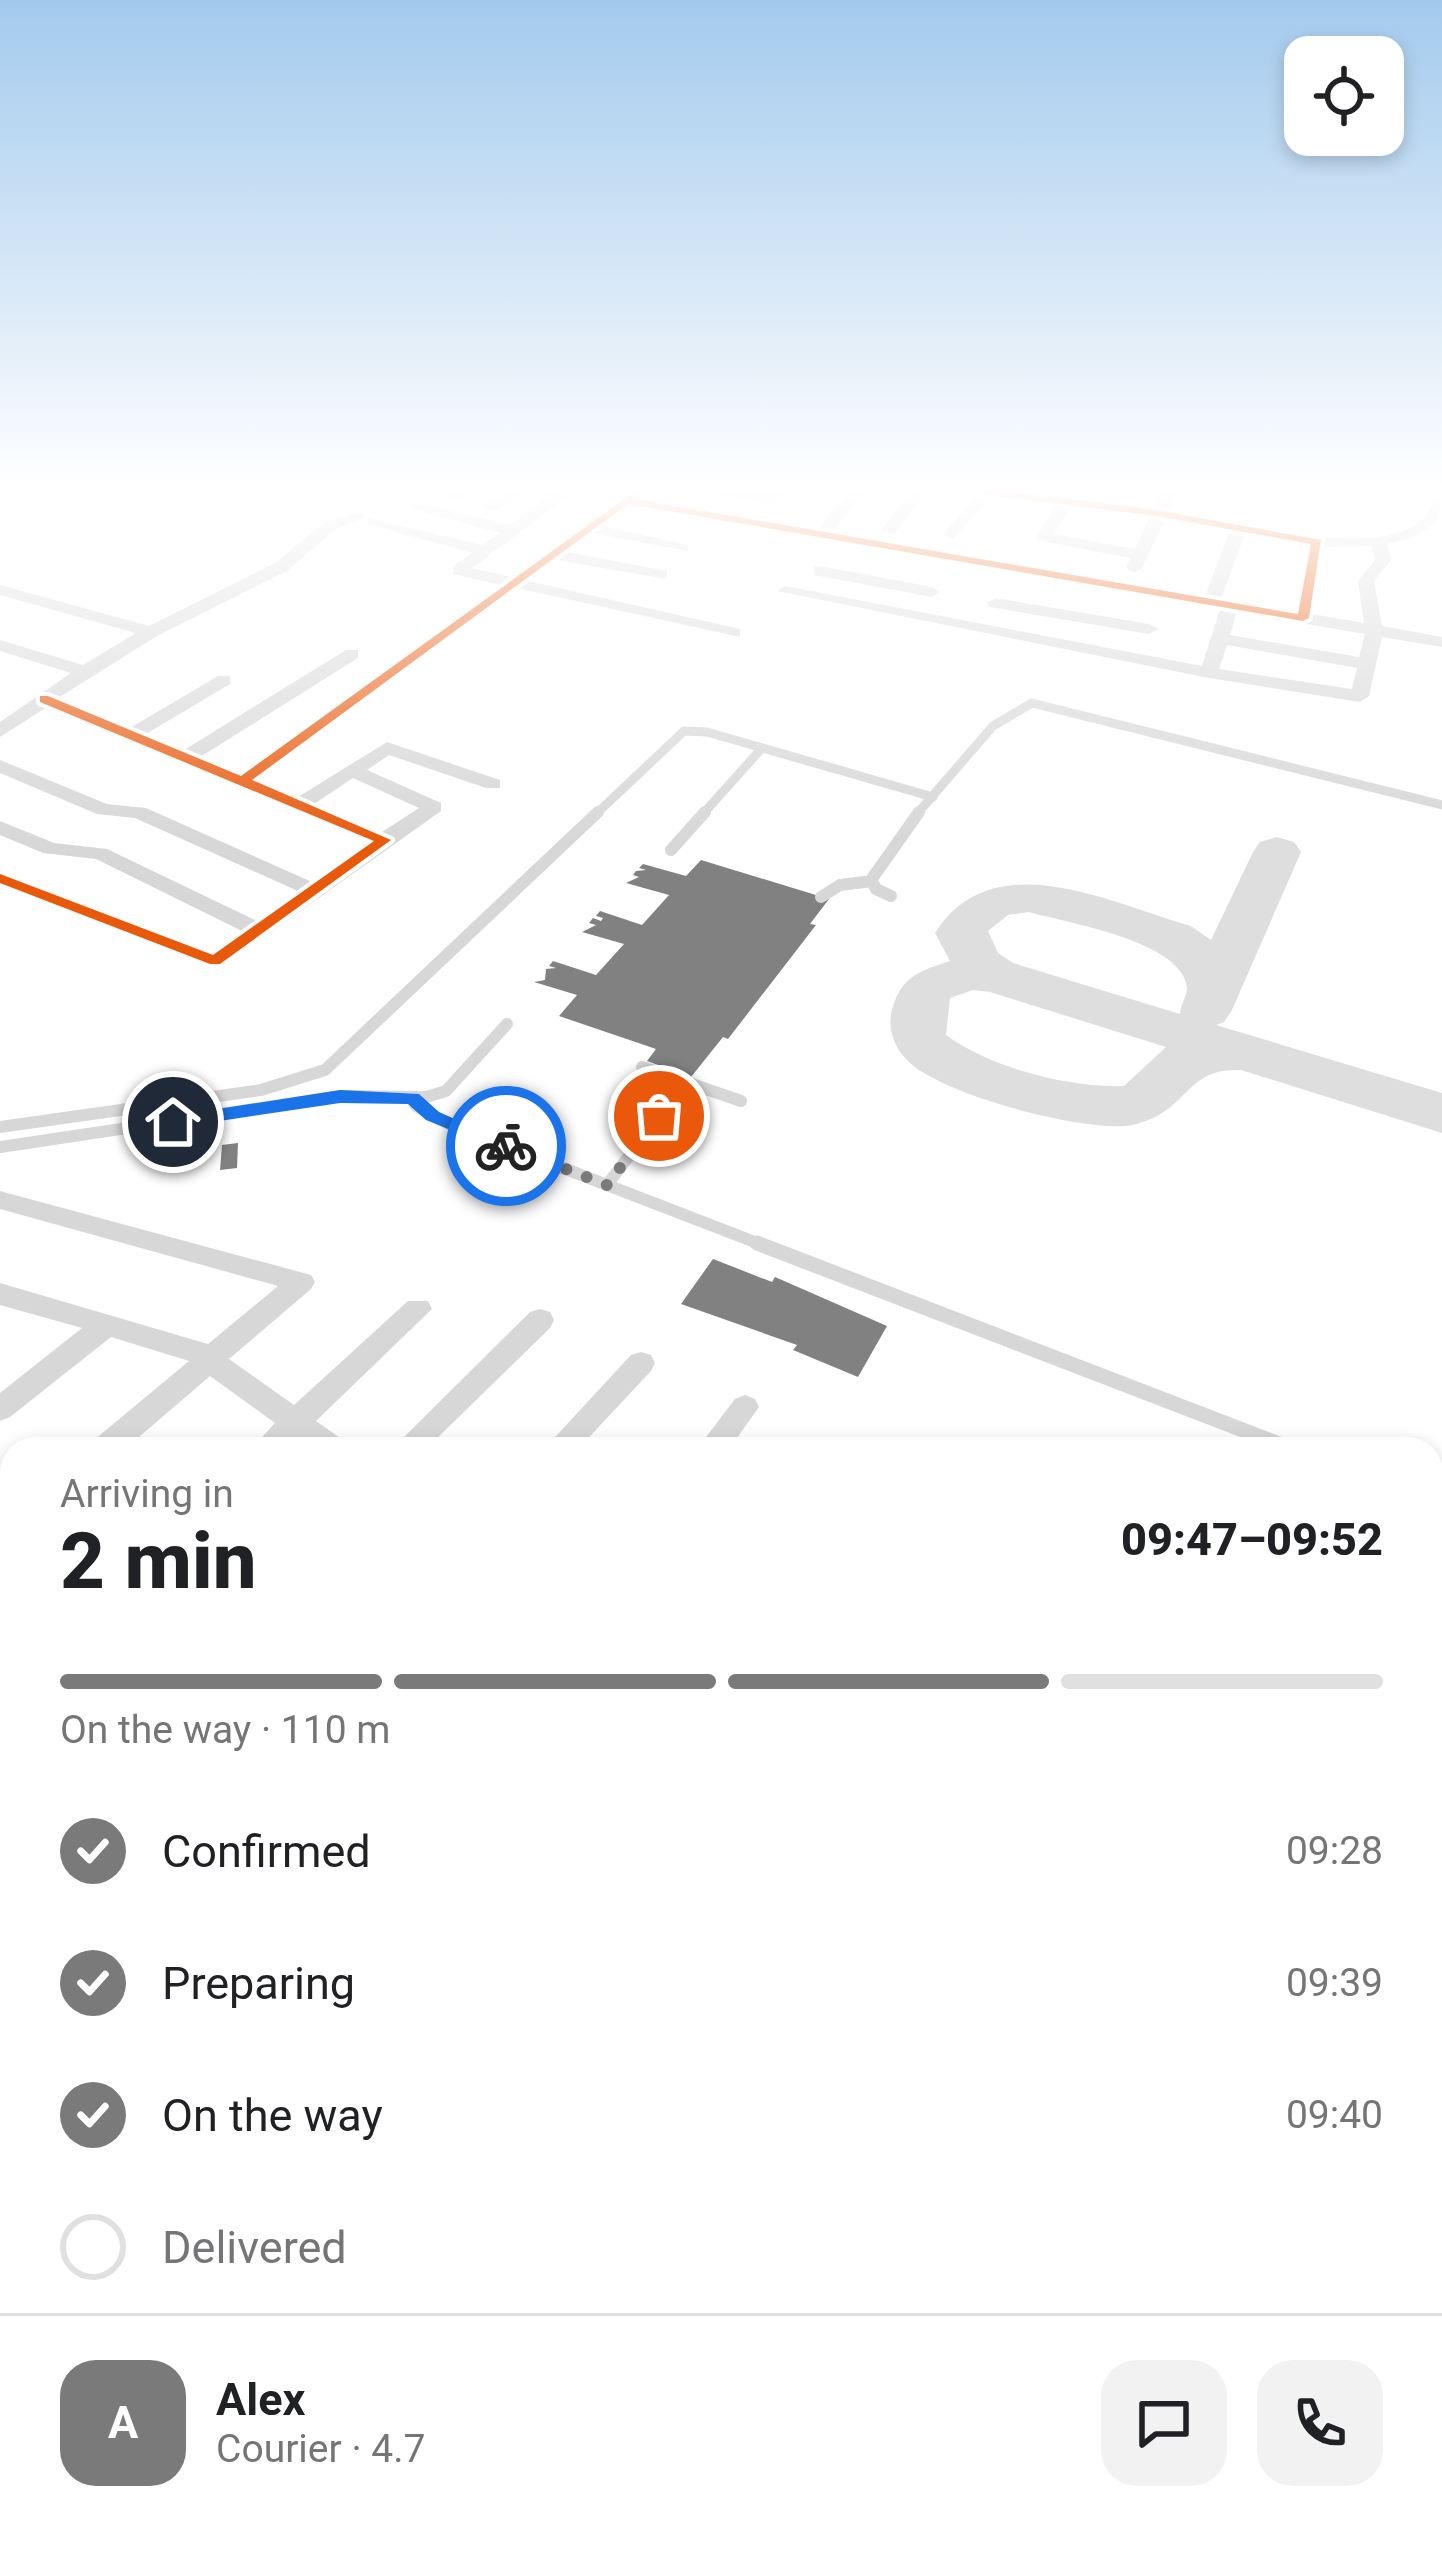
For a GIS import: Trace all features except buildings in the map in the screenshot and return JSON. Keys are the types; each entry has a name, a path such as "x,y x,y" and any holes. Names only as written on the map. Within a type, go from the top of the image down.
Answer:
{"street":[{"path":"51,604 151,632"},
{"path":"0,730 85,671 207,604"},
{"path":"242,782 489,604"},
{"path":"603,604 734,633"},
{"path":"902,641 925,604"},
{"path":"926,604 989,615 1149,629"},
{"path":"989,615 995,604"},
{"path":"1140,660 1159,604"},
{"path":"1209,673 1221,639 1220,604"},
{"path":"1221,604 1442,642"},
{"path":"1304,618 1307,604"},
{"path":"989,615 1140,660 1356,697 1362,694 1374,631 1370,604"},
{"path":"1221,639 1367,664"},
{"path":"0,645 85,671"},
{"path":"185,758 352,653"},
{"path":"131,735 224,680"},
{"path":"44,699 384,840"},
{"path":"0,705 26,712"},
{"path":"299,805 391,747 493,784"},
{"path":"0,766 99,808 139,812 313,890"},
{"path":"0,878 215,961 434,807 351,770"},
{"path":"0,827 50,849 100,853 258,930"},
{"path":"0,1200 301,1282 118,1437"},
{"path":"2,1296 195,1349 315,1437"},
{"path":"279,1437 418,1309"},
{"path":"419,1437 540,1320"},
{"path":"0,1409 107,1324"},
{"path":"570,1437 641,1363"},
{"path":"724,1437 745,1407"}],"lane":[{"path":"891,896 876,889 872,880 877,866 1010,709 1033,703 1442,805"},
{"path":"0,1126 303,1079 343,1055 673,738 695,730 933,797"},
{"path":"671,850 762,748"},
{"path":"821,897 840,885 872,880"},
{"path":"0,1147 304,1101 413,1098 446,1091 507,1024"},
{"path":"642,1067 741,1101"},
{"path":"303,1079 304,1101"},
{"path":"607,1185 686,1082"},
{"path":"413,1098 416,1106 449,1124 1261,1437"},
{"path":"173,1122 174,1102"}],"taxiway":[{"path":"1205,1010 1277,852"},
{"path":"994,975 978,964 961,933 990,904 1031,897 1173,937 1201,958 1212,986"},
{"path":"994,975 970,973 928,987 917,1017 918,1032 926,1047 940,1057 1023,1089 1086,1103 1128,1106 1157,1091 1174,1070 1197,1054 1244,1052"},
{"path":"994,975 1244,1052"},
{"path":"1244,1052 1442,1113"}],"cycle path":[{"path":"44,699 242,781 484,604"},
{"path":"1223,604 1303,618 1306,604"},
{"path":"0,878 215,961 384,840 242,781"}],"way so far":[{"path":"506,1146 607,1185 659,1116"}],"route":[{"path":"173,1122 340,1096 413,1098 416,1106 432,1116 506,1146"}]}
